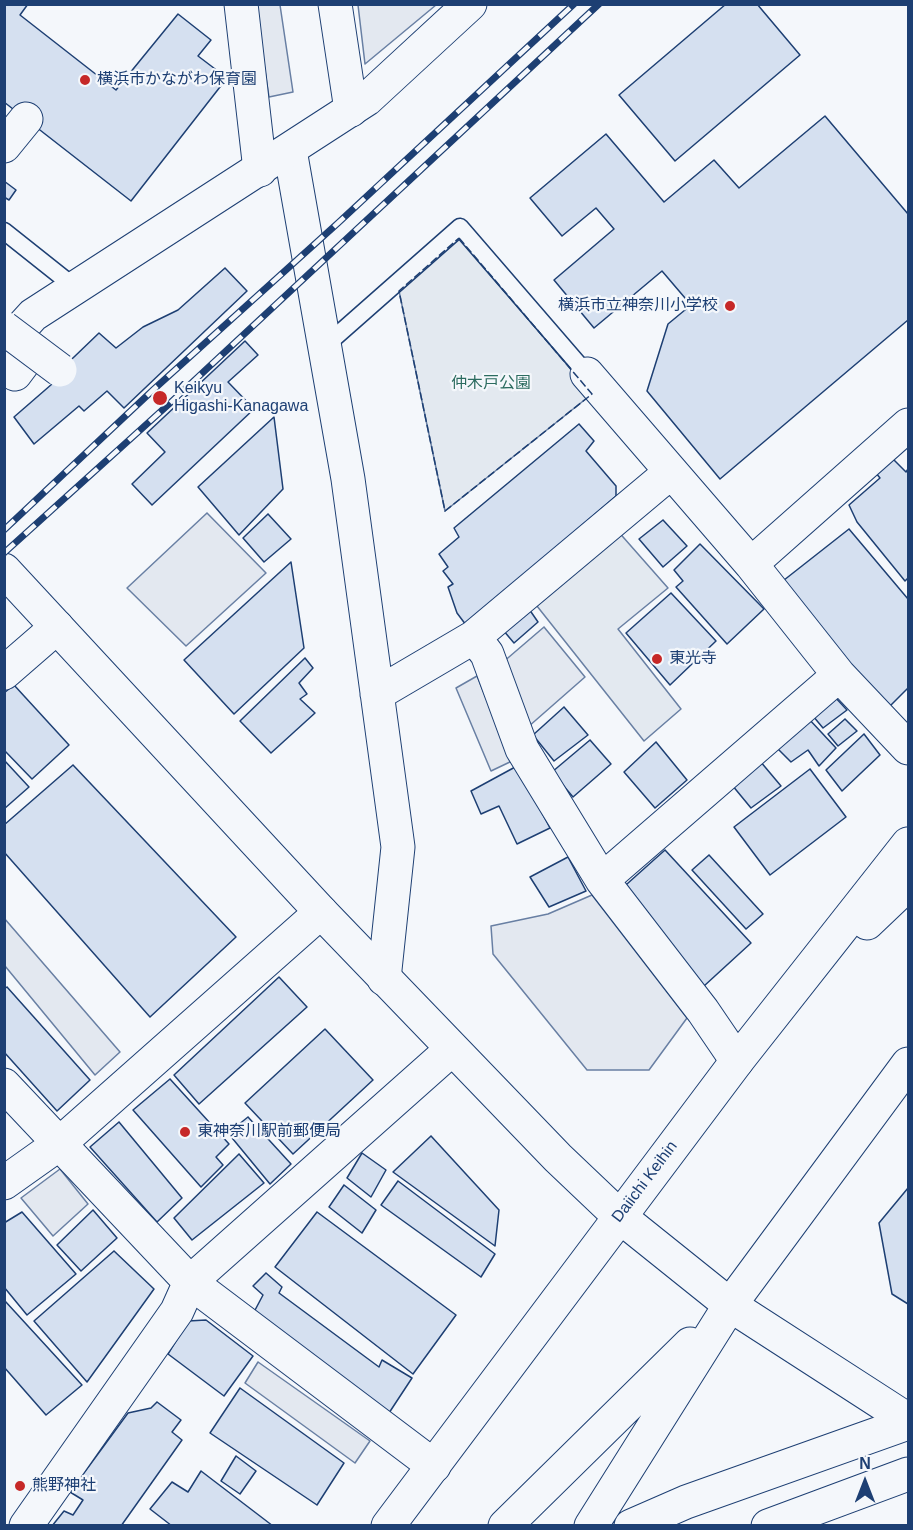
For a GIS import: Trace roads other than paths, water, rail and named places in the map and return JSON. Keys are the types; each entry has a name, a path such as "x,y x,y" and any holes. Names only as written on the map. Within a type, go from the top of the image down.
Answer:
{"main road":[{"path":"241,4 260,170"},
{"path":"335,4 351,110"},
{"path":"17,357 33,315 77,289 367,99 470,4"},
{"path":"4,146 26,119"},
{"path":"290,150 348,479 398,847 384,979"},
{"path":"4,328 17,357 60,370"},
{"path":"587,374 751,564 839,675 909,748"},
{"path":"751,564 909,425"},
{"path":"377,694 474,637 671,472"},
{"path":"4,570 450,1050 619,1216 730,1305 909,1421"},
{"path":"4,673 57,627"},
{"path":"474,637 487,654 522,749 602,880 702,1011 737,1062"},
{"path":"602,880 839,675"},
{"name":"Daiichi Keihin","path":"388,1526 619,1216 909,844"},
{"path":"784,1004 909,884"},
{"path":"4,1183 59,1144 321,912"},
{"path":"26,1526 177,1311 190,1282 450,1050"},
{"path":"591,1526 730,1305 909,1064"},
{"path":"4,1085 190,1282 434,1466"},
{"path":"505,1526 730,1305"},
{"path":"631,1526 686,1502 909,1421"},
{"path":"768,1526 909,1474"}],"lane":[{"path":"325,346 460,227 587,374"},
{"path":"4,231 77,289"}],"railway":[{"path":"4,530 153,390 338,223 574,4"},
{"path":"4,553 169,404 599,4"}],"place":[{"name":"横浜市かながわ保育園","path":"85,80"},
{"name":"横浜市立神奈川小学校","path":"730,306"},
{"name":"Keikyu Higashi-Kanagawa","path":"160,398"},
{"name":"東光寺","path":"657,659"},
{"name":"東神奈川駅前郵便局","path":"185,1132"},
{"name":"熊野神社","path":"20,1486"}],"park label":[{"name":"仲木戸公園","path":"491,384"}]}
